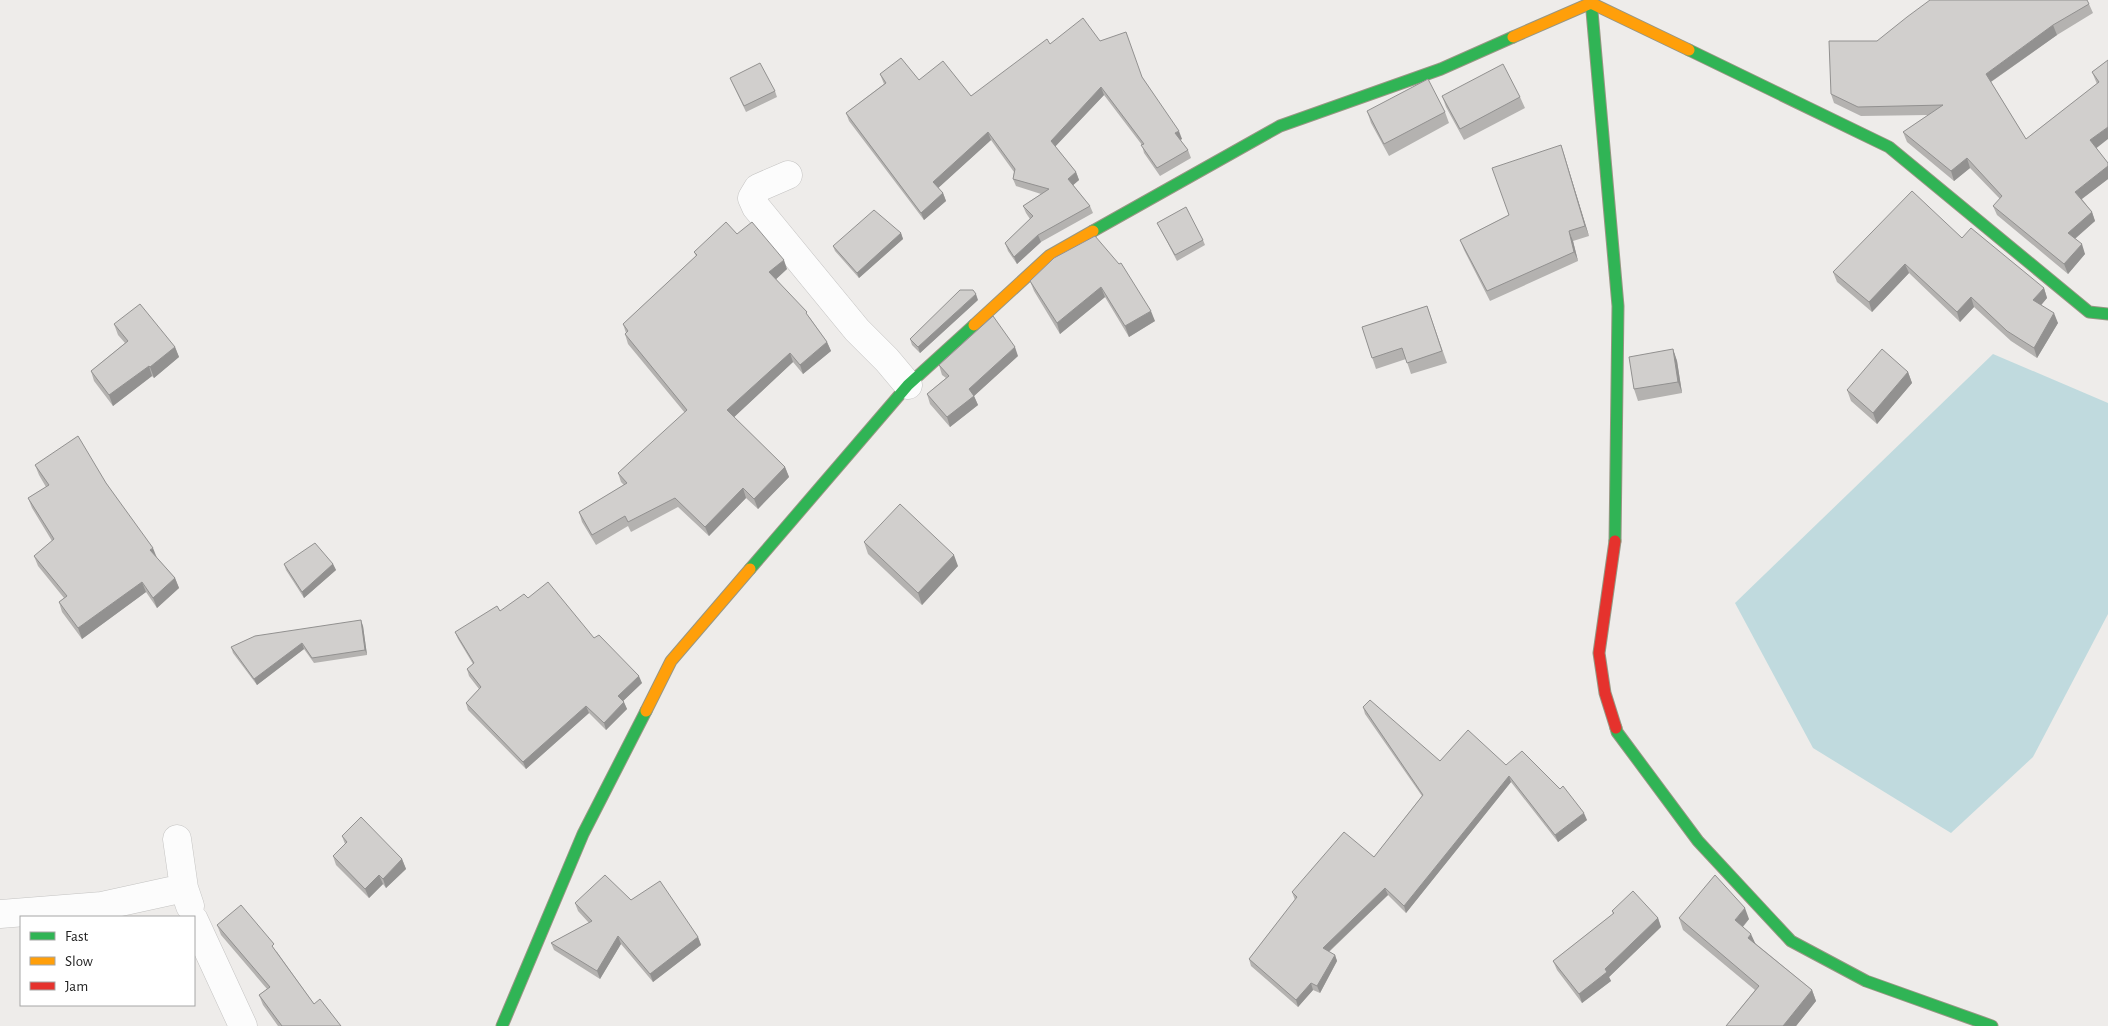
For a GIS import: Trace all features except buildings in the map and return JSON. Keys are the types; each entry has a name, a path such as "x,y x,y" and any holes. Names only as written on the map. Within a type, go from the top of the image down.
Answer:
{"street":[{"path":"1591,2 1889,147 2089,312 2108,314"},
{"path":"502,1026 583,834 671,661 908,385 1049,256 1280,126 1441,69 1591,2"},
{"path":"1591,2 1618,306 1615,550 1599,654 1605,693 1617,732 1698,841 1791,941 1866,981 1992,1026"},
{"path":"788,175 758,188 752,198 756,207 857,330 887,360 908,385"},
{"path":"177,839 184,888 192,916"},
{"path":"0,914 102,906 184,888"},
{"path":"195,923 244,1026"}],"water":[{"path":"1993,354 2108,403 2108,614 2033,757 1951,833 1813,748 1735,603"}],"traffic: fast":[{"path":"1591,0 1618,306 1615,541"},
{"path":"1093,231 1280,126 1441,69 1513,37"},
{"path":"1689,50 1889,147 2089,312 2108,314"},
{"path":"750,569 908,385 974,325"},
{"path":"502,1026 583,834 646,711"},
{"path":"1616,728 1617,732 1698,841 1791,941 1866,981 1992,1026"}],"traffic: slow":[{"path":"1513,37 1591,3 1689,50"},
{"path":"974,325 1049,256 1093,231"},
{"path":"646,711 671,661 750,569"}],"traffic: jam":[{"path":"1615,541 1599,653 1605,693 1616,728"}]}
